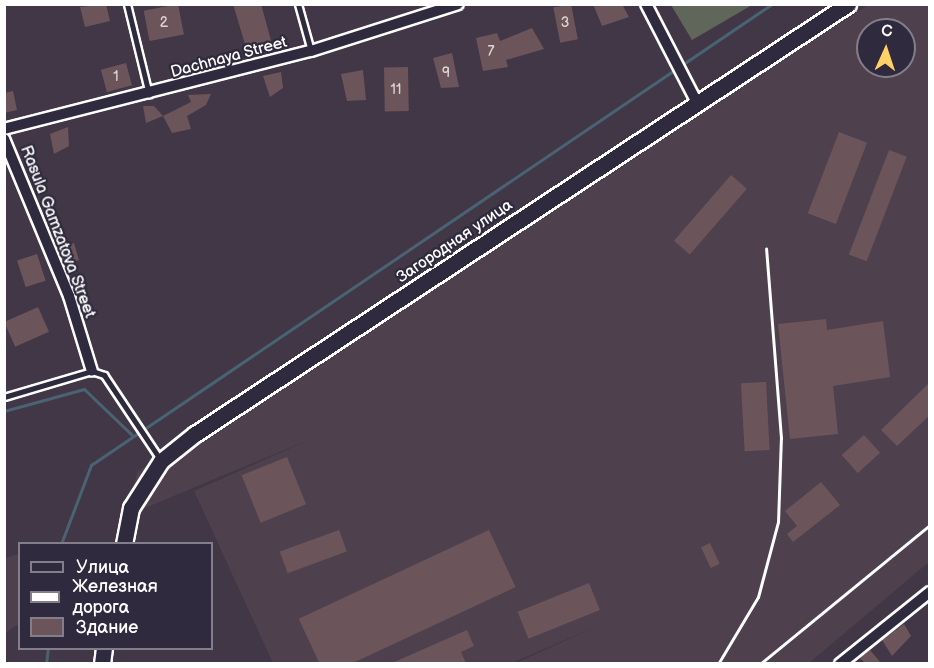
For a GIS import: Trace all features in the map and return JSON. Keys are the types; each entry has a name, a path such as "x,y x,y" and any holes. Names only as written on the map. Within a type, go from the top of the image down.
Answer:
{"main road":[{"name":"Загородная улица","path":"124,542 131,508 161,461 848,4"}],"street":[{"name":"Dachnaya Street","path":"4,129 149,95 310,51 458,4"},
{"path":"646,4 697,103"},
{"name":"Rasula Gamzatova Street","path":"4,139 69,296 92,371"},
{"path":"840,663 930,592"}],"lane":[{"path":"127,4 149,95"},
{"path":"298,4 310,51"},
{"path":"4,397 92,371 104,375 161,461"}],"shaded area":[{"path":"868,5 929,5 929,562 809,663 516,663 593,628 512,663 273,663 194,491 311,439 128,515 137,472"},
{"path":"18,554 18,625 5,633 5,558"}],"green space":[{"path":"671,5 752,5 692,40"}],"building":[{"path":"106,4 110,21 85,27 80,7"},
{"path":"178,4 184,34 150,41 144,11"},
{"path":"233,4 261,4 272,44 247,51"},
{"path":"571,4 578,39 560,43 553,7"},
{"path":"593,4 622,4 629,17 602,26"},
{"path":"532,28 544,49 506,60 508,67 483,71 476,38 497,33 500,41"},
{"path":"452,53 459,87 441,88 433,58"},
{"path":"126,63 132,85 107,92 101,70"},
{"path":"384,67 408,67 409,111 385,111"},
{"path":"363,70 366,100 347,101 341,74"},
{"path":"281,72 283,88 270,97 263,76"},
{"path":"13,91 17,110 4,113 4,93"},
{"path":"211,94 206,105 187,116 191,129 172,133 163,116 191,102 188,95"},
{"path":"143,106 154,106 163,116 146,123"},
{"path":"68,127 69,146 54,154 50,134"},
{"path":"839,132 867,143 836,224 808,213"},
{"path":"889,150 907,157 867,261 849,255"},
{"path":"731,175 747,189 690,254 674,241"},
{"path":"74,243 79,260 64,264 57,248"},
{"path":"37,254 46,281 26,287 17,260"},
{"path":"38,307 49,332 15,347 4,322"},
{"path":"826,319 827,330 883,321 890,377 833,386 838,434 790,439 778,324"},
{"path":"766,382 770,450 745,451 741,383"},
{"path":"930,382 930,415 897,446 881,430"},
{"path":"864,435 880,453 858,473 842,455"},
{"path":"287,457 306,504 261,523 242,475"},
{"path":"821,482 840,505 793,542 787,534 797,526 785,511"},
{"path":"339,530 347,552 288,573 280,552"},
{"path":"489,530 516,587 351,664 320,664 299,619"},
{"path":"710,543 720,564 711,568 701,547"},
{"path":"589,583 600,610 528,639 518,612"},
{"path":"904,624 911,636 892,656 882,640"},
{"path":"467,630 474,646 461,652 466,663 392,663"},
{"path":"870,650 881,663 865,663 860,658"}],"waterway":[{"path":"62,542 91,465 772,4"},
{"path":"4,411 84,389 132,435"},
{"path":"46,664 48,650"}],"railway":[{"path":"718,664 758,597 778,522 781,438 766,249"},
{"path":"760,664 930,525"}]}
